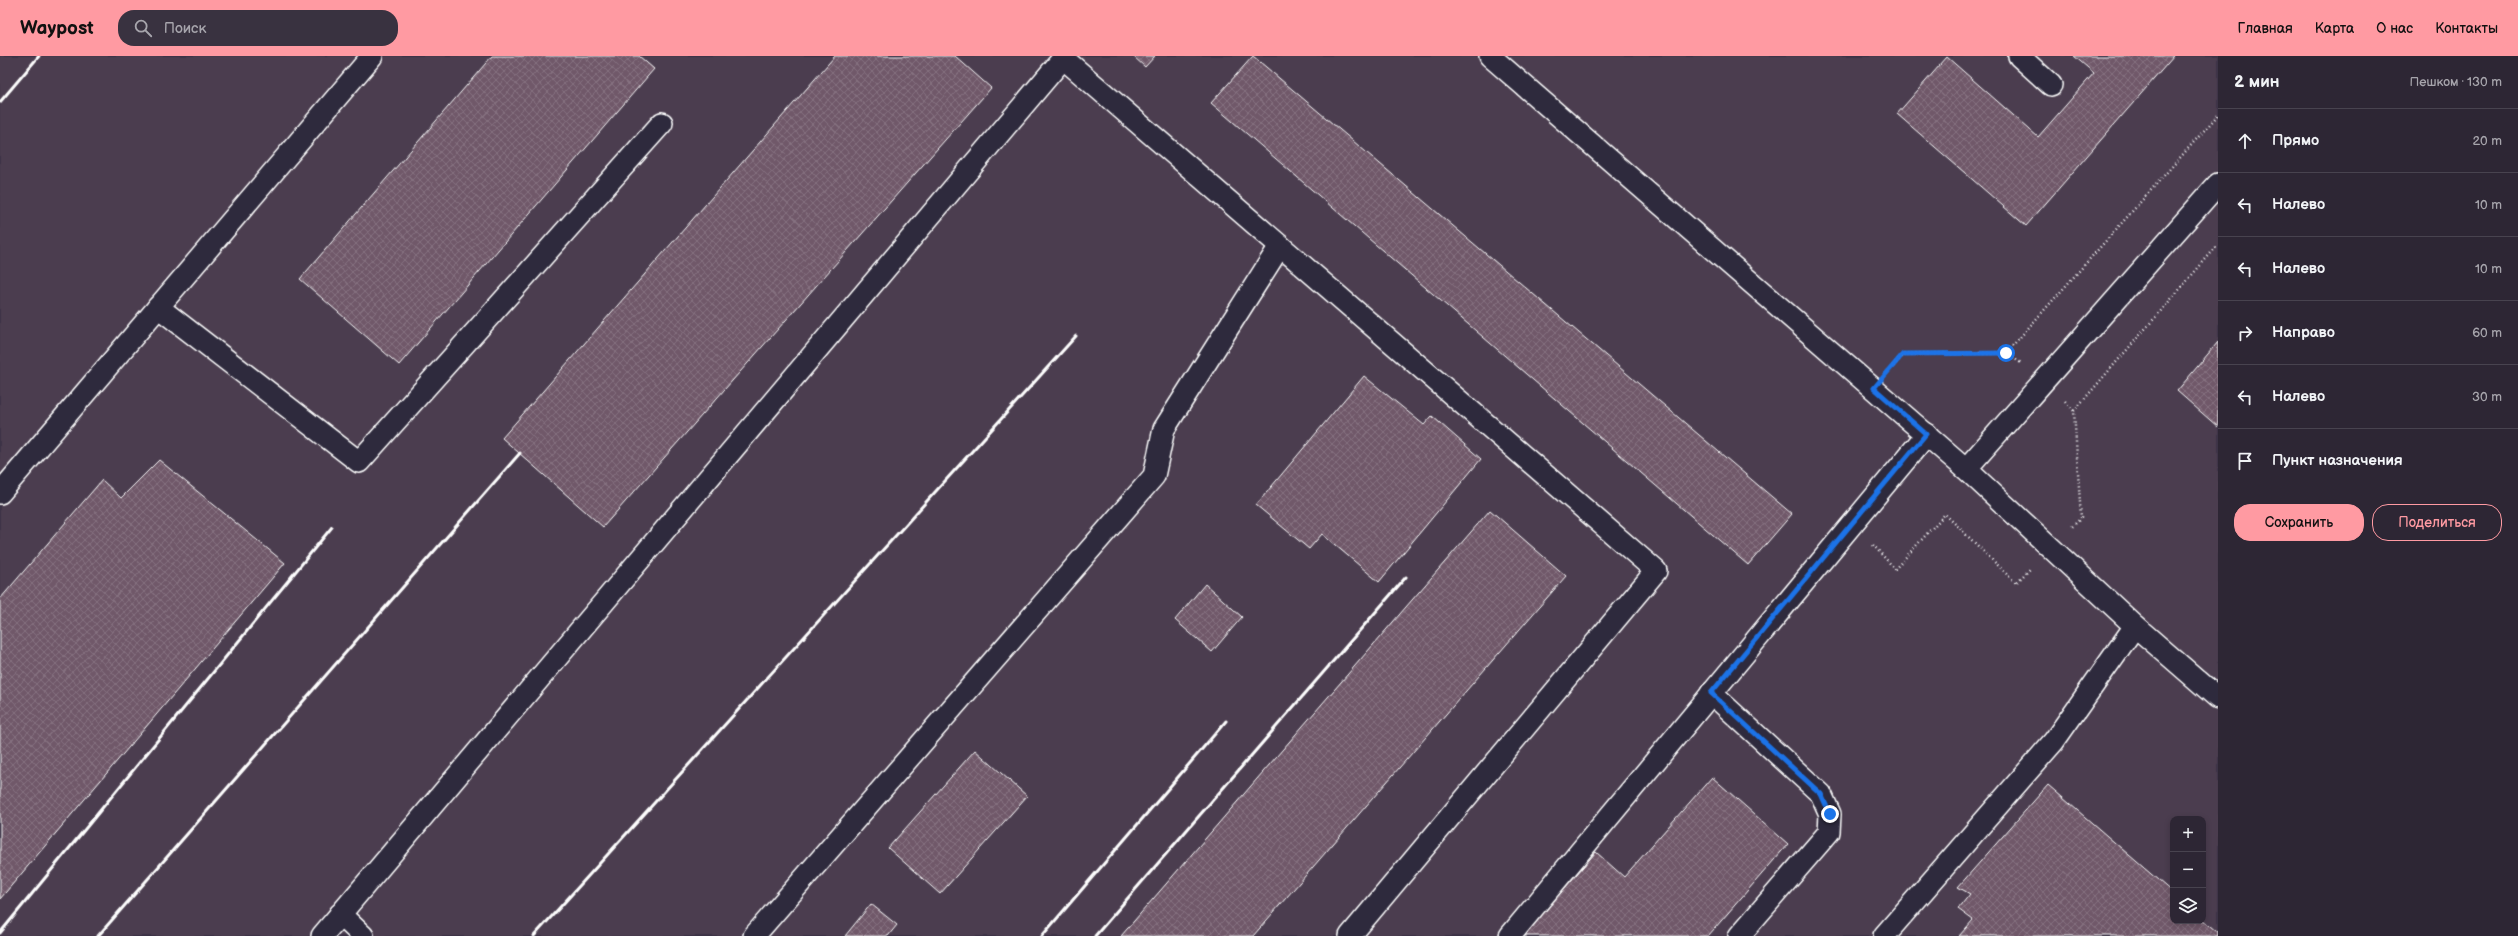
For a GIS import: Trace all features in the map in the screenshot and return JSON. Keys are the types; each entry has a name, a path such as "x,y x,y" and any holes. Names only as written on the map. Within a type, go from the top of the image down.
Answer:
{"lane":[{"path":"0,493 372,56"},
{"path":"1490,56 1966,469 2134,626 2218,698"},
{"path":"2019,56 2051,85"},
{"path":"322,936 1064,57 1656,571 1350,936"},
{"path":"158,308 359,462 662,123"},
{"path":"1966,469 2218,184"},
{"path":"754,936 1154,476 1164,429 1280,246"},
{"path":"1510,936 1926,434"},
{"path":"1884,936 2054,741 2134,626"},
{"path":"1711,693 1821,794 1830,814 1829,832 1739,936"},
{"path":"340,914 363,936"}],"path":[{"path":"1874,388 1903,354 2006,353 2218,115"},
{"path":"2074,411 2218,245"}],"shaded area":[{"path":"0,56 2218,56 2218,936 0,936"}],"building":[{"path":"492,56 639,56 654,69 399,365 300,279"},
{"path":"835,56 955,56 991,88 603,527 502,438"},
{"path":"1133,56 1155,56 1145,67"},
{"path":"1253,56 1792,514 1748,565 1211,103"},
{"path":"2074,56 2174,56 2026,226 1897,114 1947,57 2038,137 2094,73"},
{"path":"2218,342 2218,427 2177,391"},
{"path":"1364,376 1424,425 1432,416 1481,459 1379,582 1322,534 1309,549 1256,505"},
{"path":"159,460 285,563 0,899 0,599 102,480 121,498"},
{"path":"1490,510 1566,576 1253,936 1121,936"},
{"path":"1205,584 1242,617 1212,652 1175,620"},
{"path":"975,750 1027,796 940,894 888,848"},
{"path":"1712,777 1788,844 1708,936 1523,936 1596,852 1624,877"},
{"path":"2048,785 2170,890 2170,924 2206,924 2206,922 2218,932 2218,936 1959,936 1973,920 1958,909 1970,894 1958,887"},
{"path":"871,904 897,925 888,936 845,936"}],"railway":[{"path":"0,102 39,56"},
{"path":"534,936 1076,336"},
{"path":"98,936 520,453"},
{"path":"0,933 332,527"},
{"path":"1095,936 1406,577"},
{"path":"1042,936 1226,721"}],"route":[{"path":"1830,814 1821,794 1711,693 1926,434 1874,388 1903,354 2006,353"}]}
